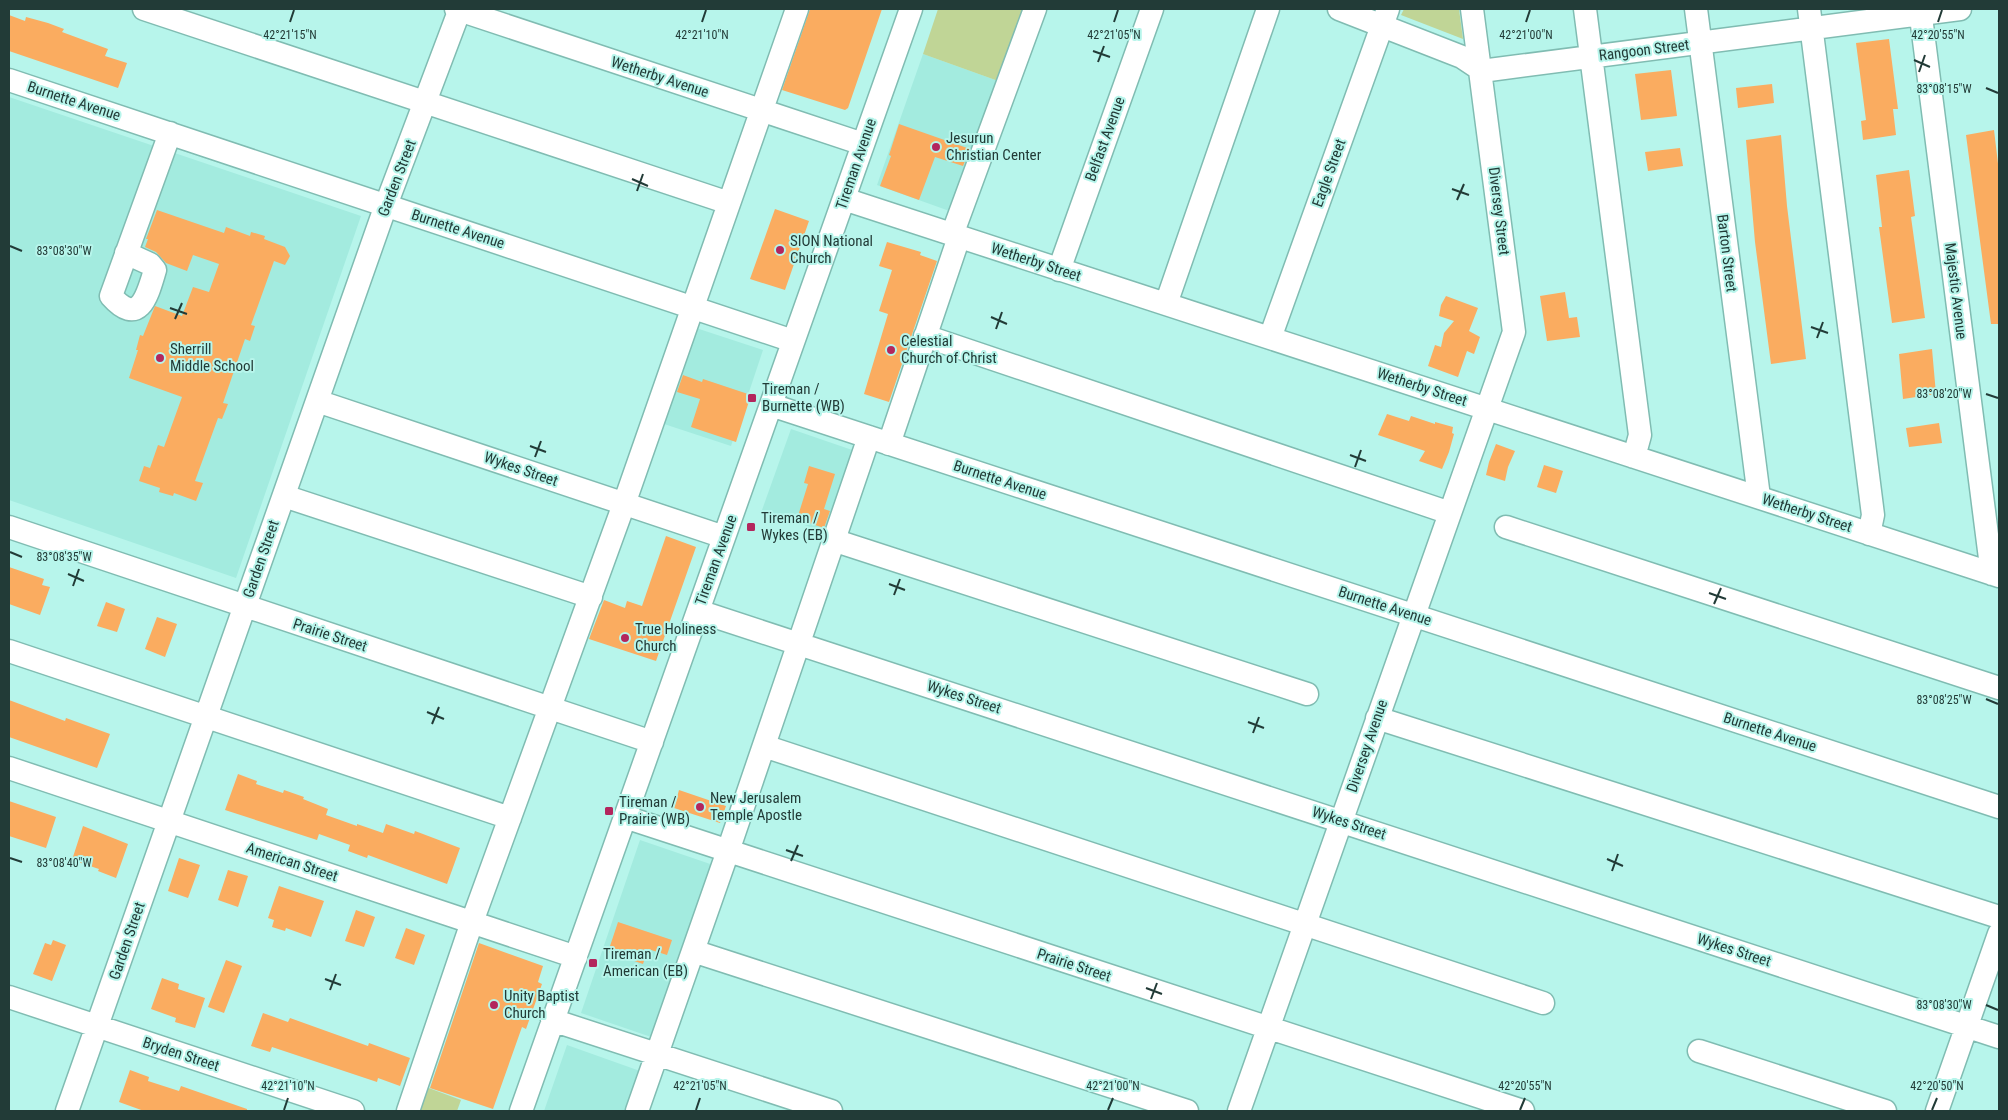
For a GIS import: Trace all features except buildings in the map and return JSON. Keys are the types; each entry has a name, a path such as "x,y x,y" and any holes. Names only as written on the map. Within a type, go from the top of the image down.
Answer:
{"street":[{"path":"144,9 729,203"},
{"name":"Garden Street","path":"67,1111 386,205 426,103 459,9"},
{"name":"Wetherby Avenue","path":"459,9 863,144"},
{"path":"408,1111 472,922 591,597 797,9"},
{"name":"Tireman Avenue","path":"521,1111 911,9"},
{"path":"637,1111 728,851 833,540 925,336 956,236 1035,9"},
{"name":"Belfast Avenue","path":"1059,270 1152,9"},
{"path":"1166,304 1268,9"},
{"path":"1339,9 1385,17 1462,57 1480,69"},
{"name":"Diversey Street","path":"1472,9 1514,332 1487,409"},
{"path":"1585,9 1640,435 1634,457"},
{"name":"Barton Street","path":"1696,9 1759,497"},
{"name":"Rangoon Street","path":"1480,69 1490,70 1700,44 1810,19 1960,9"},
{"name":"Majestic Avenue","path":"1920,12 1996,575"},
{"name":"Eagle Street","path":"1270,338 1385,17"},
{"path":"1810,19 1873,515 1869,534"},
{"name":"Burnette Avenue","path":"9,80 793,341"},
{"path":"126,253 170,133"},
{"name":"Wetherby Street","path":"844,199 1996,575"},
{"path":"925,336 1450,513"},
{"name":"Wykes Street","path":"317,401 724,537"},
{"name":"Burnette Avenue","path":"771,405 1999,807"},
{"name":"Diversey Avenue","path":"1238,1111 1487,409"},
{"path":"284,496 591,597"},
{"path":"1506,527 1999,688"},
{"name":"Prairie Street","path":"9,528 652,742"},
{"path":"833,540 1307,694"},
{"name":"Wykes Street","path":"698,611 1999,1037"},
{"path":"9,651 207,715 510,818"},
{"path":"1377,718 1999,917"},
{"path":"764,746 1543,1003"},
{"name":"American Street","path":"9,768 576,957"},
{"name":"Prairie Street","path":"625,817 1523,1111"},
{"path":"1937,1111 1999,934"},
{"path":"693,951 1187,1111"},
{"name":"Bryden Street","path":"9,997 352,1111"},
{"path":"552,1020 831,1111"},
{"path":"1699,1051 1885,1111"}],"shaded area":[{"path":"938,9 1027,9 1001,82 923,54"},
{"path":"1404,9 1459,9 1463,39 1401,15"},
{"path":"923,54 1001,82 955,213 877,185"},
{"name":"Sherrill Middle School","path":"9,97 361,216 236,578 9,500"},
{"path":"693,327 763,350 731,446 661,423"},
{"path":"791,429 858,452 830,534 762,510"},
{"path":"640,840 716,866 657,1039 581,1013"},
{"path":"567,1045 640,1071 626,1111 544,1111"},
{"path":"426,1087 461,1100 457,1111 418,1111"}],"place":[{"name":"Jesurun Christian Center","path":"936,147"},
{"name":"SION National Church","path":"780,250"},
{"name":"Celestial Church of Christ","path":"891,350"},
{"name":"Sherrill Middle School","path":"160,358"},
{"name":"Tireman / Burnette (WB)","path":"752,398"},
{"name":"Tireman / Wykes (EB)","path":"751,527"},
{"name":"True Holiness Church","path":"625,638"},
{"name":"New Jerusalem Temple Apostle","path":"700,807"},
{"name":"Tireman / Prairie (WB)","path":"609,811"},
{"name":"Tireman / American (EB)","path":"593,963"},
{"name":"Unity Baptist Church","path":"494,1005"}]}
